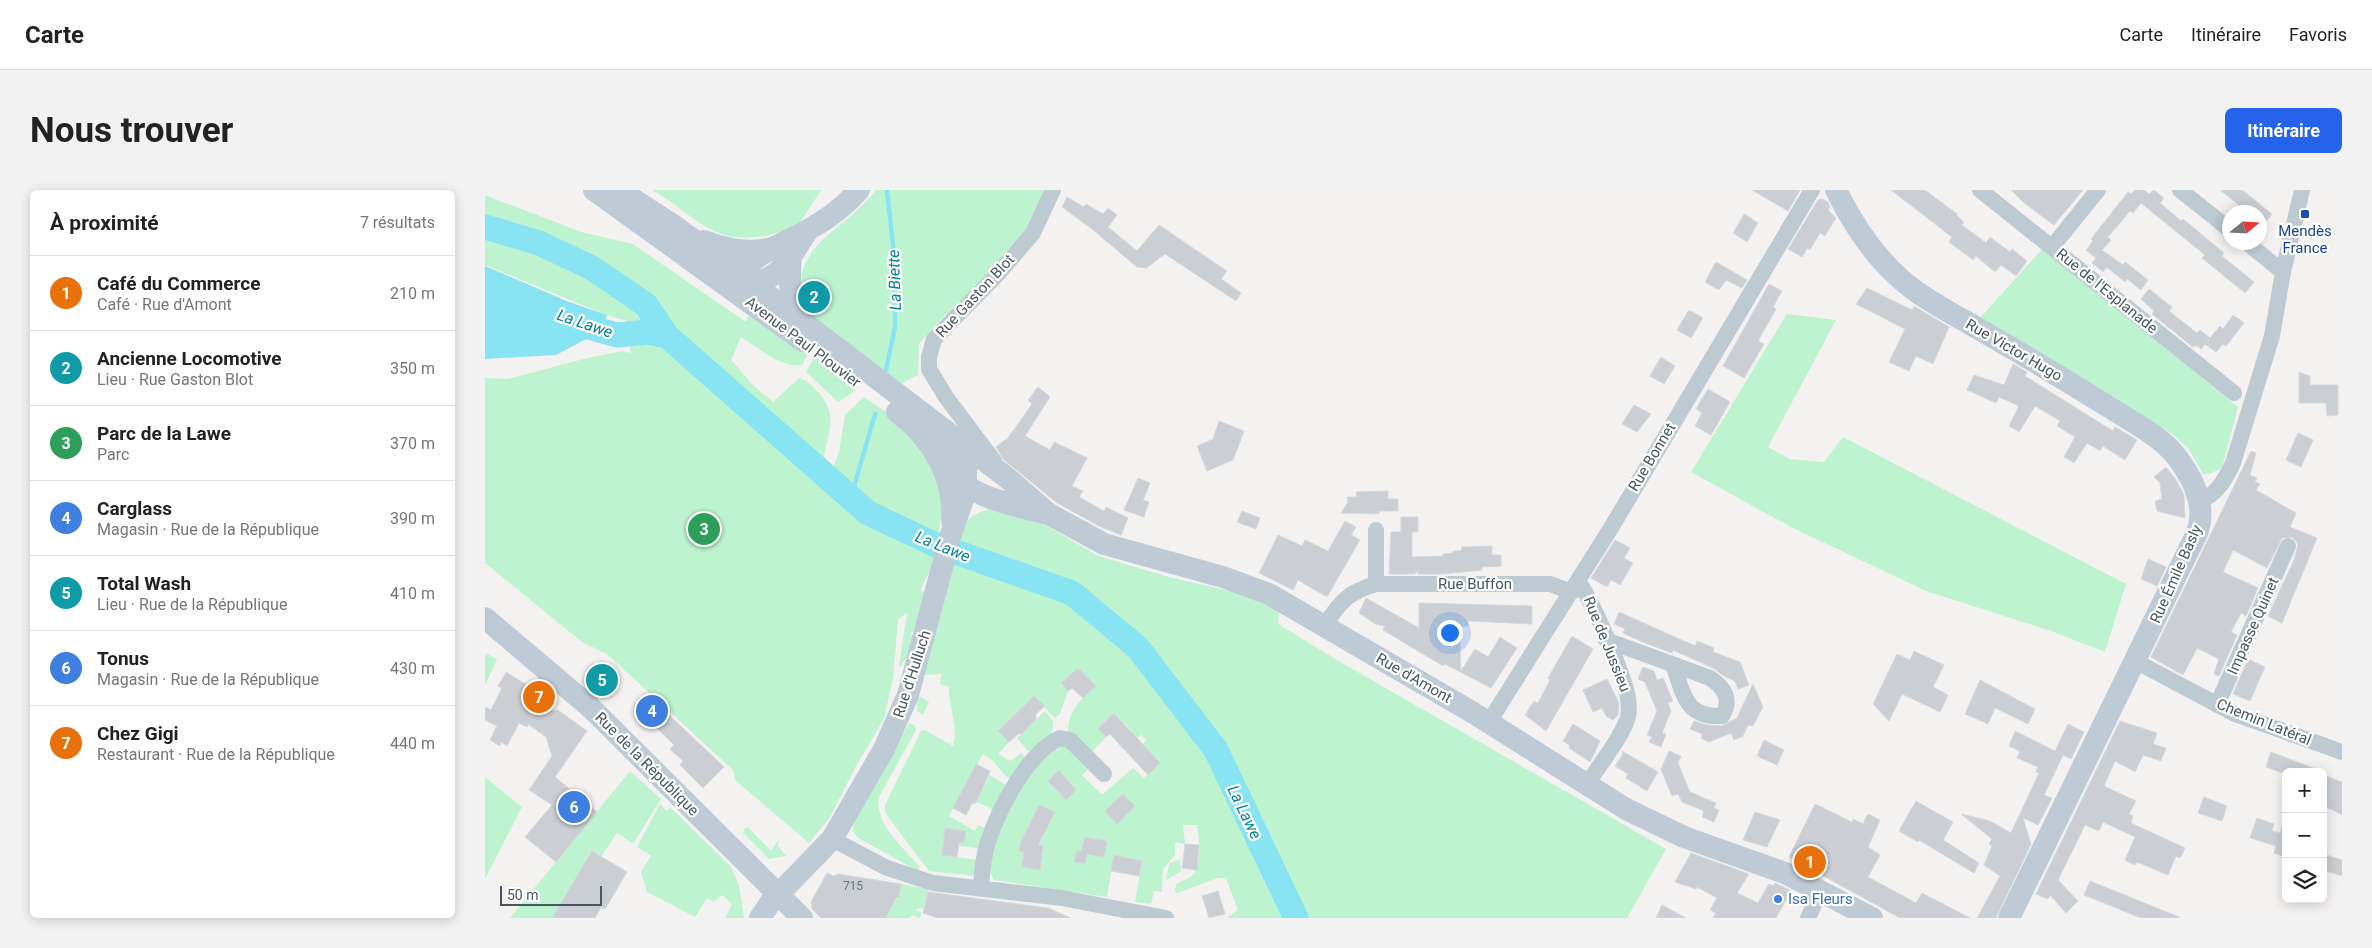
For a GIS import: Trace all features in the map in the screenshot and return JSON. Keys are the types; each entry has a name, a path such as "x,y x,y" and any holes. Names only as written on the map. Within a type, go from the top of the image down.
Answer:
{"street":[{"name":"Avenue Paul Plouvier","path":"594,190 754,305 903,416 929,430 940,443 961,483"},
{"name":"Avenue Paul Plouvier","path":"619,190 676,227 941,429"},
{"path":"754,305 745,281 754,260 783,251 808,230 841,207 859,190"},
{"name":"Rue Gaston Blot","path":"1006,477 946,397 929,369 929,357 935,339 997,274 1033,232 1053,190"},
{"name":"Rue Bonnet","path":"1489,722 1575,587 1812,190"},
{"name":"Rue Victor Hugo","path":"1836,190 1855,226 1875,254 1913,290 2061,377 2158,438 2176,456 2193,485 2199,501"},
{"name":"Rue de l'Esplanade","path":"1979,190 2234,393"},
{"path":"2052,247 2098,190"},
{"path":"2180,190 2222,223"},
{"path":"2199,501 2207,498 2224,483 2233,463 2272,336 2283,272 2302,190"},
{"path":"676,227 718,246 783,251"},
{"path":"647,228 676,241 723,274 745,281"},
{"path":"2256,250 2283,272"},
{"path":"783,251 789,275 791,294 797,315 802,322"},
{"path":"941,429 956,446 966,469 961,483 953,528"},
{"name":"Rue d'Amont","path":"941,429 1006,477 1049,514 1104,544 1246,584 1276,598 1489,722 1626,810 1668,829 1785,873 1872,918"},
{"path":"961,483 987,473 1006,477"},
{"path":"961,483 999,501 1049,514"},
{"path":"953,528 966,510 979,503 999,501"},
{"name":"Rue Émile Basly","path":"2009,918 2197,533 2201,517 2199,501"},
{"name":"Rue d'Hulluch","path":"760,918 778,894 832,839 884,748 908,695 953,528"},
{"path":"1376,530 1376,584"},
{"name":"Impasse Quinet","path":"2217,705 2289,546"},
{"name":"Rue Buffon","path":"1324,626 1344,599 1353,592 1376,584 1550,584 1575,587"},
{"name":"Rue de Jussieu","path":"1575,587 1585,589 1628,698 1628,718 1624,728 1586,786"},
{"name":"Rue de la République","path":"485,618 590,707 802,918"},
{"path":"1606,640 1673,665"},
{"name":"Chemin Latéral","path":"2135,661 2217,705 2254,722 2342,752"},
{"path":"981,888 988,842 1000,812 1015,786 1047,745 1060,738 1070,740 1104,774"},
{"path":"832,839 864,857 910,877 933,883 1062,898 1166,918"},
{"path":"1808,918 1820,892"}],"green space":[{"path":"652,190 822,190 801,221 794,226 772,234 749,238 732,237 718,233"},
{"path":"876,190 1049,190 1029,228 993,270 937,323 919,344 918,375 897,386 807,313 801,291 802,273 809,257 819,244 863,205"},
{"path":"485,195 581,232 633,244 746,322 751,309 808,353 803,364 788,364 762,351 741,337 731,360 754,386 773,402 799,378 807,382 818,392 824,400 830,415 830,430 824,456 833,467 839,452 845,415 864,397 889,414 929,455 943,504 934,562 920,591 924,592 918,624 911,634 911,647 908,655 901,666 899,666 907,613 898,620 893,678 884,719 856,766 830,817 809,843 735,780 733,770 607,654 582,642 485,563 485,378 508,379 583,359 622,351 631,353 625,320 607,315 485,265"},
{"path":"2042,249 2238,407 2222,468 2209,474 2203,474 2189,449 2174,435 1980,318"},
{"path":"1787,314 1836,320 1768,447 1790,459 1824,462 1843,437 2126,584 2105,652 2051,631 1926,591 1791,527 1691,472"},
{"path":"815,356 856,390 838,402 806,372"},
{"path":"1001,507 1032,517 1098,556 1169,577 1243,594 1279,609 1278,624 1342,663 1666,849 1627,918 1227,918 1238,910 1226,878 1218,878 1177,893 1175,891 1176,884 1190,877 1197,870 1199,836 1197,825 1183,825 1185,844 1175,842 1175,855 1163,869 1162,892 1154,891 1151,904 1135,902 1142,861 1114,855 1107,897 994,880 991,870 991,858 1008,811 1032,771 1043,759 1060,746 1067,747 1088,769 1082,775 1101,794 1133,768 1144,778 1159,763 1142,745 1146,740 1141,734 1125,751 1119,745 1132,731 1115,713 1099,729 1106,737 1090,754 1068,731 1073,712 1080,701 1095,686 1078,668 1061,683 1068,691 1060,714 1055,718 1034,696 998,731 1009,742 998,754 1011,761 1021,753 1025,757 1010,779 992,760 983,754 949,816 975,831 978,825 987,829 978,848 958,846 959,843 964,843 966,831 945,829 942,855 977,860 975,876 929,871 885,813 885,805 921,731 925,730 953,746 955,731 949,687 940,684 941,674 923,675 962,526 979,513"},
{"path":"485,653 497,659 485,686"},
{"path":"917,695 929,702 923,715 917,711"},
{"path":"1045,711 1053,721 1052,734 1029,752 1017,738"},
{"path":"909,723 915,725 916,730 879,797 879,807 881,817 886,826 920,867 918,871 858,838 853,831 854,822"},
{"path":"630,771 661,799 633,844 617,833 601,857 592,852 552,918 510,918"},
{"path":"989,775 1006,785 996,811 977,802"},
{"path":"485,777 522,807 485,879"},
{"path":"660,804 667,811 670,807 731,867 739,885 744,918 725,918 732,904 722,895 714,902 707,898 695,917 647,892 641,872 651,856 637,847"},
{"path":"748,827 771,851 779,839 778,846 786,856 769,859 743,833 744,829"},
{"path":"1180,859 1181,871 1166,880 1169,864"},
{"path":"901,884 929,889 923,909 917,908 916,911 921,912 920,918 912,915 910,918 885,918 896,897 899,897"}],"water":[{"path":"485,266 569,302 607,315 601,331 556,355 485,359"}],"building":[{"path":"1752,190 1800,190 1788,211"},
{"path":"1891,190 1925,190 1957,214 1964,222 1962,225 1986,243 1990,237 2010,252 2012,249 2027,261 2016,276 2001,265 1995,272 1976,256 1973,260 1949,242 1952,237"},
{"path":"2011,190 2083,190 2054,225 2024,203"},
{"path":"2135,190 2144,190 2149,194 2154,190 2164,198 2160,203 2181,221 2183,219 2224,253 2222,256 2254,282 2245,293 2202,258 2205,255 2141,203 2133,213 2130,211 2108,237 2111,240 2102,250 2123,265 2125,262 2148,280 2141,290 2127,279 2125,282 2107,267 2103,272 2092,263 2096,258 2086,250 2093,241 2091,239 2128,192 2131,194"},
{"path":"2220,190 2242,190 2261,205 2239,205"},
{"path":"1067,197 1084,207 1086,204 1103,214 1108,208 1117,215 1108,227 1137,251 1159,225 1227,271 1221,279 1241,293 1236,301 1165,254 1146,268 1137,267 1092,229 1062,207"},
{"path":"1822,199 1828,202 1830,207 1828,210 1836,218 1825,236 1820,233 1810,250 1807,248 1802,257 1788,249 1818,200"},
{"path":"2267,210 2272,214 2267,220"},
{"path":"1744,214 1758,223 1747,242 1733,233"},
{"path":"1716,262 1747,280 1742,288 1726,280 1719,290 1705,282"},
{"path":"1769,284 1782,291 1773,307 1776,309 1758,341 1764,344 1744,378 1723,366"},
{"path":"1867,288 1912,310 1914,306 1949,327 1933,364 1916,356 1909,371 1889,362 1905,329 1856,304"},
{"path":"2149,289 2172,307 2169,311 2197,333 2200,330 2210,338 2201,349 2196,345 2193,347 2152,314 2154,311 2141,299"},
{"path":"1689,310 1703,318 1691,338 1677,330"},
{"path":"2233,315 2244,323 2226,346 2223,344 2216,352 2205,344 2220,326 2223,329"},
{"path":"1661,357 1675,366 1664,384 1650,376"},
{"path":"2013,364 2027,372 2025,376 2113,431 2115,427 2137,440 2125,460 2103,446 2100,451 2087,443 2074,463 2064,457 2075,437 2057,426 2060,421 2035,406 2019,432 2009,426 2019,406 1999,397 1996,403 1967,390 1974,375 2004,385"},
{"path":"2299,372 2310,376 2310,385 2338,385 2338,415 2327,416 2326,403 2299,403"},
{"path":"1038,387 1050,397 1025,436 1050,450 1054,442 1087,458 1072,486 1083,491 1079,497 1104,511 1106,507 1128,518 1121,535 1101,527 1057,503 1003,459 996,447 1008,438 1032,404 1028,400"},
{"path":"1708,389 1730,402 1711,435 1695,426 1702,413 1696,409"},
{"path":"1634,405 1651,414 1637,432 1622,424"},
{"path":"1219,421 1244,431 1233,460 1207,471 1197,446 1213,439"},
{"path":"2298,433 2313,440 2301,467 2286,460"},
{"path":"2251,451 2256,453 2250,475 2257,478 2255,482 2260,484 2256,490 2296,513 2290,527 2317,538 2282,623 2268,616 2294,560 2298,545 2296,541 2292,537 2282,538 2267,568 2233,550 2223,572 2258,588 2246,616 2241,613 2231,632 2237,635 2219,676 2214,674 2219,659 2197,648 2183,675 2151,657"},
{"path":"2166,467 2184,495 2185,518 2157,511 2155,501 2162,499 2160,483 2154,477"},
{"path":"1138,478 1150,483 1143,500 1149,502 1144,517 1124,510"},
{"path":"1388,491 1388,499 1398,499 1398,511 1379,511 1379,514 1341,513 1348,502 1347,497 1357,497 1356,492"},
{"path":"1242,511 1260,518 1256,529 1237,522"},
{"path":"1401,517 1418,517 1418,532 1412,532 1412,557 1443,556 1443,554 1453,553 1453,551 1461,551 1462,547 1492,546 1492,555 1501,555 1501,566 1482,567 1482,570 1443,574 1418,574 1418,569 1415,574 1389,574 1391,532 1401,532"},
{"path":"1345,521 1356,527 1351,535 1360,540 1327,597 1298,580 1293,590 1259,573 1278,535 1302,546 1305,540 1328,551"},
{"path":"1615,540 1630,548 1624,558 1633,563 1620,585 1611,580 1607,587 1591,578"},
{"path":"2148,559 2166,567 2157,586 2141,579"},
{"path":"1366,598 1419,628 1419,603 1532,606 1532,624 1468,621 1468,626 1438,627 1460,640 1461,671 1475,649 1488,657 1500,637 1517,648 1491,688 1445,664 1443,666 1383,630 1385,626 1375,624 1359,613"},
{"path":"1619,612 1695,646 1697,641 1714,648 1713,652 1740,662 1749,685 1738,689 1735,681 1713,668 1673,650 1672,653 1623,633 1625,629 1614,624"},
{"path":"1572,636 1593,649 1546,731 1525,715 1534,701 1538,703 1550,680 1548,678"},
{"path":"1914,651 1944,665 1933,687 1948,695 1940,712 1902,694 1889,721 1873,704 1897,654 1910,660"},
{"path":"2248,659 2265,667 2250,701 2233,694"},
{"path":"1643,667 1654,671 1657,680 1663,678 1673,701 1668,703 1671,711 1662,733 1666,734 1661,747 1649,742 1652,737 1647,735 1657,711 1645,682 1638,679"},
{"path":"604,668 614,677 600,692 591,683"},
{"path":"1078,668 1096,686 1083,698 1072,688 1068,691 1061,683"},
{"path":"506,672 544,696 535,712 558,710 587,731 555,777 597,812 556,862 525,837 552,805 529,790 552,756 546,737 528,724 527,727 519,723 507,746 501,742 500,746 490,740 497,726 485,720 485,707 491,710 502,688 498,686"},
{"path":"1607,679 1619,703 1618,715 1613,720 1606,716 1602,708 1593,712 1583,690"},
{"path":"1980,680 2035,709 2028,724 1995,708 1988,724 1965,714"},
{"path":"1753,684 1763,707 1753,726 1748,725 1743,736 1734,740 1731,733 1709,742 1701,738 1702,734 1690,729 1694,721 1707,725 1722,726 1737,718"},
{"path":"649,696 724,767 703,788 680,765 683,761 670,749 674,745 637,709"},
{"path":"1034,696 1045,706 1036,714 1036,719 1022,734 1018,734 1009,742 998,731"},
{"path":"1114,713 1160,763 1148,775 1110,734 1106,737 1098,729"},
{"path":"2120,721 2157,733 2153,744 2166,748 2161,761 2143,755 2135,772 2115,761 2104,786 2136,801 2129,814 2133,816 2131,823 2185,848 2180,858 2176,856 2168,875 2137,862 2135,865 2125,860 2135,837 2103,822 2099,831 2085,825 2058,880 2078,901 2066,913 2050,895 2048,899 2036,894"},
{"path":"1573,724 1600,741 1590,762 1569,748 1570,746 1563,741"},
{"path":"2068,724 2084,732 2071,759 2063,755 2044,795 2052,798 2038,825 2023,818 2031,844 1996,918 1977,918 2000,876 1984,865 1992,846 1989,844 1992,839 1961,814 1990,821 2011,833 2039,773 2036,772 2038,767 2017,758 2020,751 2009,746 2015,731 2055,751"},
{"path":"1764,740 1784,750 1777,765 1757,756"},
{"path":"1622,751 1658,772 1647,791 1626,778 1628,774 1615,766 1623,754"},
{"path":"1669,751 1681,756 1678,763 1690,792 1716,803 1714,808 1719,810 1714,822 1702,817 1704,811 1682,802 1678,794 1672,796 1661,769"},
{"path":"2271,752 2313,768 2282,768 2282,773 2266,767"},
{"path":"976,764 990,771 976,803 972,804 966,815 953,808"},
{"path":"1059,770 1076,790 1066,800 1048,781"},
{"path":"2327,776 2342,782 2342,815 2327,807"},
{"path":"1123,794 1135,806 1117,824 1105,811"},
{"path":"2204,797 2227,806 2222,821 2198,813"},
{"path":"1916,801 1953,822 1943,840 1979,863 1974,873 1919,840 1918,842 1899,831"},
{"path":"1815,804 1852,822 1853,819 1863,824 1868,814 1880,820 1868,847 1880,855 1868,877 1916,903 1922,893 1970,918 1900,918 1789,857"},
{"path":"1039,805 1055,812 1038,845 1043,845 1040,870 1022,867 1024,852 1019,851 1021,842"},
{"path":"1755,812 1780,820 1767,847 1743,840"},
{"path":"2257,818 2274,824 2272,831 2280,833 2282,828 2282,856 2274,853 2276,846 2250,838"},
{"path":"945,828 966,831 964,843 959,843 957,857 942,855"},
{"path":"1085,837 1107,841 1104,857 1087,854 1085,864 1074,862 1077,851 1081,852"},
{"path":"1185,844 1199,845 1197,870 1182,868"},
{"path":"592,851 627,872 605,909 601,907 595,918 552,918"},
{"path":"1691,853 1749,874 1737,893 1758,903 1769,884 1773,886 1775,883 1791,891 1776,918 1713,918 1716,913 1710,910 1717,898 1697,887 1696,889 1675,882"},
{"path":"1114,855 1142,861 1139,876 1111,871"},
{"path":"2327,855 2342,860 2342,876 2327,871"},
{"path":"827,873 833,876 838,874 901,884 899,898 896,897 886,918 821,918 812,909 811,902"},
{"path":"2090,881 2179,918 2141,918 2084,895"},
{"path":"1218,891 1225,914 1209,918 1202,896"},
{"path":"928,892 1048,908 1071,918 938,918 923,913"},
{"path":"1662,905 1686,918 1656,918"}],"waterway":[{"name":"La Biette","path":"886,370 895,327 895,264 887,190"},
{"path":"485,227 539,243 592,268 646,305 667,336"},
{"name":"La Lawe","path":"570,319 588,327 617,335 648,332 667,336 868,513 936,545 1072,593 1138,648 1216,750 1296,918"},
{"name":"La Biette","path":"851,497 875,414"}],"place":[{"name":"Mendès France","path":"2305,214"},
{"name":"Ancienne Locomotive","path":"814,297"},
{"name":"Parc de la Lawe","path":"704,529"},
{"name":"Total Wash","path":"602,680"},
{"name":"Chez Gigi","path":"539,697"},
{"name":"Carglass","path":"652,711"},
{"name":"Tonus","path":"574,807"},
{"name":"Café du Commerce","path":"1810,862"},
{"name":"Isa Fleurs","path":"1778,899"}]}
